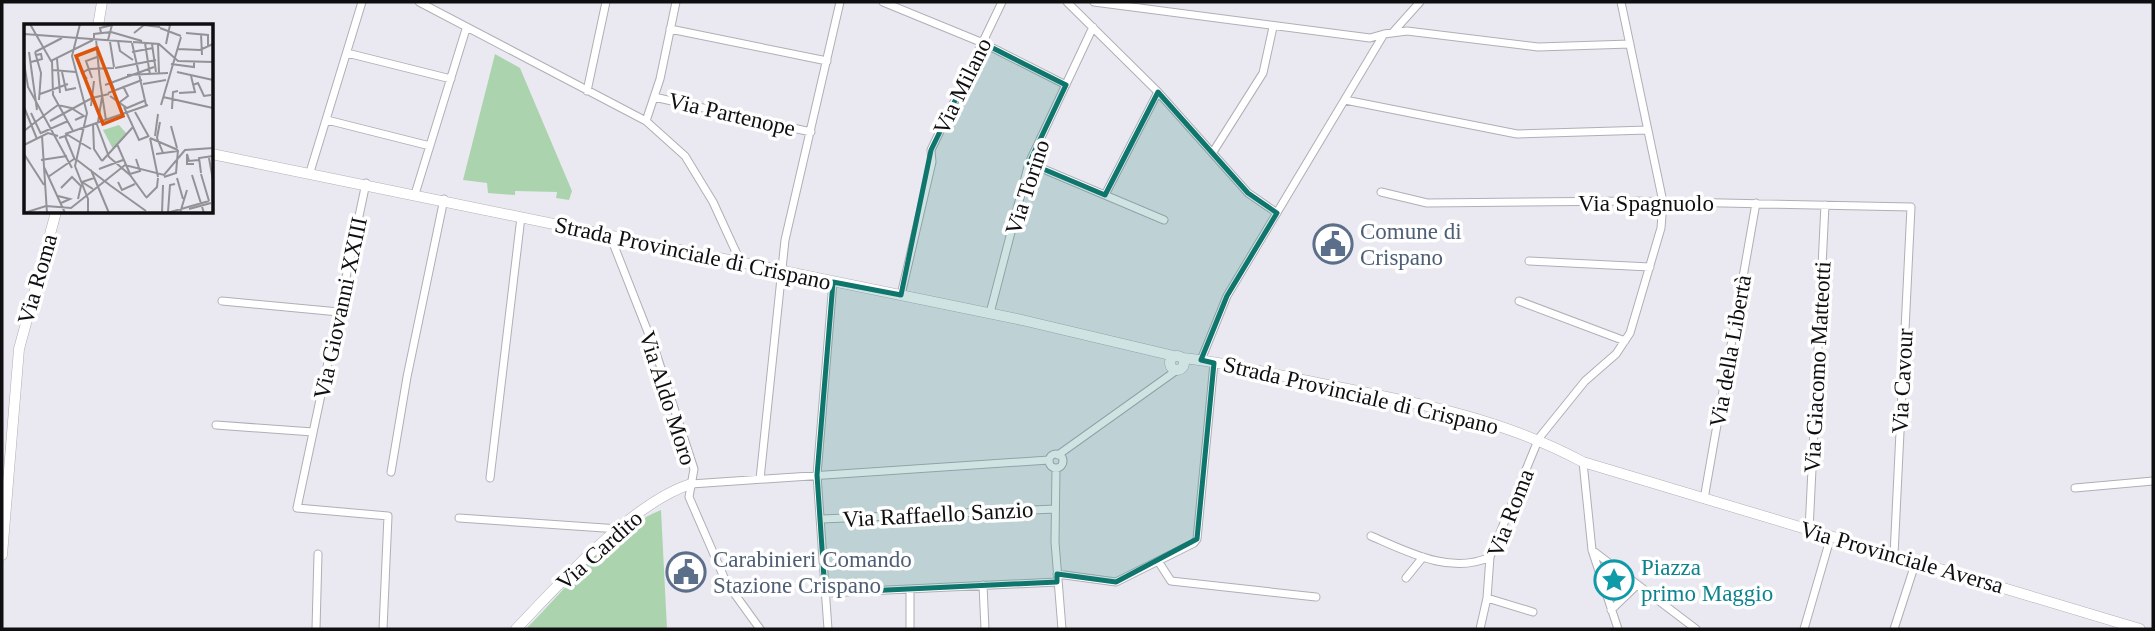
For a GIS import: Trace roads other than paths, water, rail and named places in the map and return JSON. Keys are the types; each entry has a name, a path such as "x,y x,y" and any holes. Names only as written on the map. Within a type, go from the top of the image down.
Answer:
{"street":[{"path":"98,24 102,2"},
{"path":"310,172 362,2"},
{"path":"419,2 646,121 685,156 713,202 741,263"},
{"path":"587,91 606,2"},
{"path":"646,121 676,2"},
{"path":"760,479 785,240 840,2"},
{"path":"883,2 983,43 1066,85"},
{"name":"Via Milano","path":"901,295 932,162 931,150 1002,2"},
{"path":"1067,2 1158,92 1248,194 1277,214"},
{"path":"1094,2 1273,27 1370,37 1394,31 1538,47 1630,44"},
{"path":"1394,31 1420,2"},
{"path":"1519,301 1625,341 1637,313 1661,228 1663,202 1621,2"},
{"name":"Via Torino","path":"990,313 1029,163 1093,27"},
{"path":"1213,152 1263,73 1273,27"},
{"path":"415,194 466,29"},
{"path":"670,29 827,61"},
{"path":"1201,360 1227,296 1384,34"},
{"path":"347,52 451,79"},
{"path":"1105,195 1158,92"},
{"name":"Via Partenope","path":"654,97 811,132"},
{"path":"1345,100 1517,134 1648,130"},
{"path":"327,120 430,146"},
{"name":"Strada Provinciale di Crispano","path":"214,154 366,183 611,238 990,313 1178,357 1449,410 1539,439 1583,462"},
{"path":"1029,163 1164,220"},
{"name":"Via Giovanni XXIII","path":"366,183 297,508 388,516 383,629"},
{"name":"Via Spagnuolo","path":"1381,192 1427,203 1663,202 1911,207"},
{"path":"391,472 407,377 444,200"},
{"name":"Via della Libertà","path":"1704,499 1756,203"},
{"name":"Via Giacomo Matteotti","path":"1809,530 1825,205"},
{"name":"Via Cavour","path":"1894,555 1911,207"},
{"name":"Via Roma","path":"2,555 19,349 55,214"},
{"path":"490,478 520,217"},
{"name":"Via Aldo Moro","path":"611,238 654,350 694,469 690,497 726,582 760,629"},
{"path":"1529,261 1650,267"},
{"path":"828,629 817,475 833,282"},
{"path":"222,301 339,312"},
{"name":"Via Roma","path":"1479,629 1487,598 1490,557 1539,439 1585,381 1616,354 1625,341"},
{"path":"691,484 1049,460 1177,370 1170,364 1178,357"},
{"path":"825,593 983,585 1057,578 1116,582 1197,539 1214,363"},
{"path":"216,425 313,432"},
{"path":"1058,455 1062,463 1056,468 1055,509 1062,629"},
{"path":"1049,460 1051,466 1056,468"},
{"path":"1583,462 1592,550 1618,629"},
{"name":"Via Provinciale Aversa","path":"1583,462 2140,629"},
{"path":"2075,488 2153,481"},
{"name":"Via Cardito","path":"516,629 619,529 668,491 691,484"},
{"name":"Via Raffaello Sanzio","path":"822,519 1055,509"},
{"path":"459,518 619,529"},
{"path":"1371,536 1423,556 1465,566 1490,557"},
{"path":"1804,629 1831,536"},
{"path":"1592,550 1696,629"},
{"path":"316,629 318,554"},
{"path":"1406,578 1423,556"},
{"path":"1158,561 1171,581 1316,597"},
{"path":"1897,628 1916,561"},
{"path":"983,585 985,629"},
{"path":"1611,610 1637,585"},
{"path":"910,589 910,629"},
{"path":"1487,598 1533,612"}],"place":[{"name":"Comune di Crispano","path":"1333,244"},
{"name":"Carabinieri Comando Stazione Crispano","path":"686,572"},
{"name":"Piazza primo Maggio","path":"1614,580"}]}
